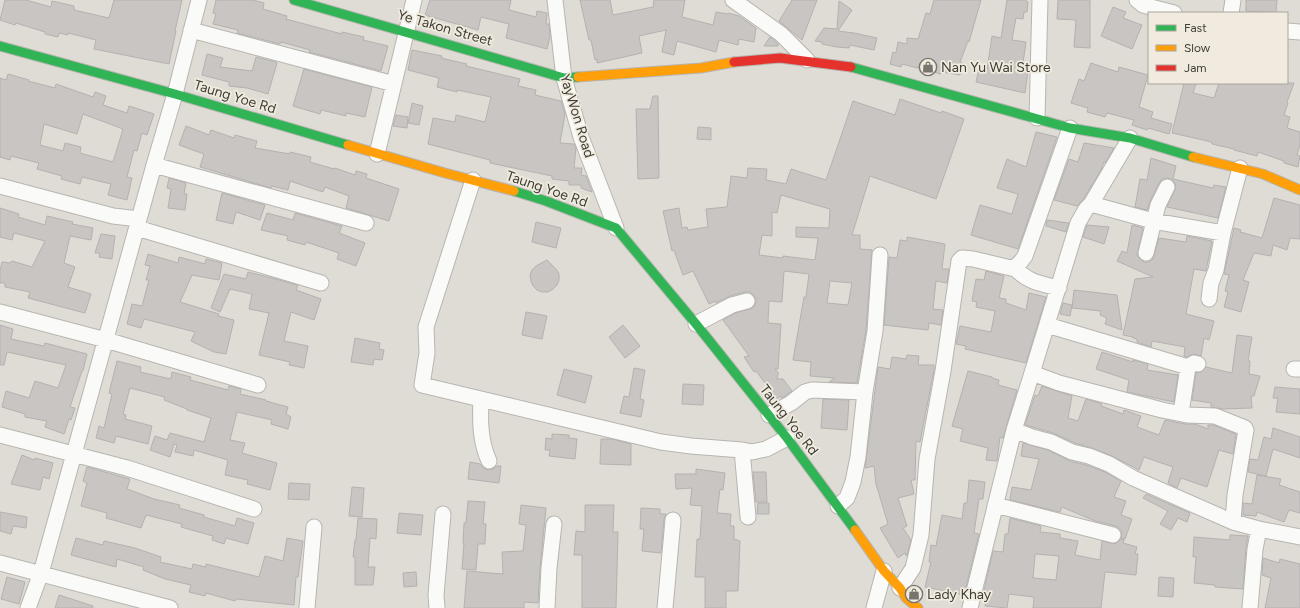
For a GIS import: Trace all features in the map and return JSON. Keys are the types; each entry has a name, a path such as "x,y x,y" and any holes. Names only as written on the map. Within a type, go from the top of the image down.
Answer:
{"street":[{"path":"28,608 41,573 175,94 199,0"},
{"name":"Ye Takon Street","path":"294,0 564,78"},
{"path":"377,154 414,0"},
{"name":"YayWon Road","path":"555,0 564,78 581,137 616,228"},
{"path":"733,0 782,34 807,60"},
{"path":"1037,118 1040,0"},
{"path":"1137,0 1143,5 1170,12"},
{"path":"1231,12 1232,0"},
{"path":"191,30 394,84"},
{"path":"1288,31 1300,32"},
{"name":"Taung Yoe Rd","path":"0,46 175,94 377,154 510,190 546,201 616,228 696,324 787,438 884,571 900,588 906,598 918,608"},
{"path":"564,78 701,68 739,61 773,59 807,60 845,64 1070,128 1130,138 1180,154 1263,174 1300,190"},
{"path":"1015,268 1025,256 1070,128"},
{"path":"970,608 1014,430 1059,288 1078,222 1091,204 1130,138"},
{"path":"154,165 366,223"},
{"path":"1209,299 1211,283 1216,270 1223,234 1240,168"},
{"path":"474,180 426,327 427,353 422,385 660,442 752,452 766,449 787,438"},
{"path":"0,186 138,223 321,283"},
{"path":"1146,253 1153,221 1166,187"},
{"path":"1091,204 1153,221 1223,234"},
{"path":"838,506 847,498 853,482 858,457 875,331 880,255"},
{"path":"900,588 913,568 921,535 927,459 943,371 959,261 962,258 973,259 1015,268 1024,277 1033,282 1059,288"},
{"path":"696,324 732,305 747,301"},
{"path":"0,312 106,340 258,386"},
{"path":"1047,325 1193,366 1180,413"},
{"path":"1032,373 1059,383 1162,410 1214,416 1245,428 1246,430 1235,495 1233,522"},
{"path":"769,415 791,403 805,392 812,390 866,392"},
{"path":"481,399 480,419 484,449 489,461"},
{"path":"1014,430 1109,464 1134,478 1233,522 1300,537"},
{"path":"0,435 127,468 254,509"},
{"path":"742,450 748,517"},
{"path":"995,504 1113,535"},
{"path":"437,608 436,595 443,514"},
{"path":"665,608 673,520"},
{"path":"548,608 549,568 554,524"},
{"path":"307,608 314,527"},
{"path":"1250,608 1255,549 1259,529"},
{"path":"0,563 170,608"},
{"path":"874,608 884,571"}],"building":[{"path":"5,0 26,0 51,7 52,1 74,6 74,10 109,18 114,0 182,0 169,64 94,49 96,40 68,33 68,35 59,33 58,37 45,34 45,32 16,23 15,25 0,20"},
{"path":"216,0 253,0 264,3 263,9 287,16 286,19 342,34 342,32 364,37 363,40 388,46 381,71 309,52 310,50 281,42 280,44 237,33 238,30 213,24 216,14 213,13"},
{"path":"430,0 511,0 509,10 536,17 537,11 547,13 546,24 549,24 550,37 547,49 506,38 509,24 481,17 478,30 425,15"},
{"path":"580,0 610,0 613,15 653,7 654,0 685,0 682,17 713,25 716,12 739,16 756,28 754,42 739,39 738,45 719,40 716,52 677,41 674,55 662,52 666,30 639,36 642,53 597,63 591,40 589,40"},
{"path":"792,0 817,0 802,40 779,21"},
{"path":"934,0 981,0 969,42 968,41 960,62 962,63 960,75 942,72 941,74 902,64 901,67 890,64 893,52 896,53 898,42 907,44 907,38 918,39 926,13 930,14"},
{"path":"1007,0 1026,0 1028,2 1027,12 1024,12 1023,19 1016,18 1012,40 1026,42 1022,70 1028,71 1025,93 976,82 979,69 987,70 992,36 1001,38"},
{"path":"1058,0 1090,0 1090,48 1074,47 1076,20 1057,19"},
{"path":"1246,0 1277,0 1276,12 1246,11"},
{"path":"839,1 852,10 838,31 877,38 874,50 850,45 849,48 837,47 815,41 824,28 837,29"},
{"path":"1113,7 1126,12 1123,18 1142,25 1132,49 1101,36"},
{"path":"770,37 778,44 778,46 764,46"},
{"path":"412,50 442,56 441,58 467,64 466,66 520,79 518,86 536,90 535,95 561,101 565,114 560,143 574,144 576,148 574,168 582,168 581,175 586,176 592,192 581,188 581,185 569,185 569,181 552,179 552,176 490,163 490,160 428,144 433,118 455,122 456,115 485,122 491,97 457,90 457,92 437,87 439,78 408,70"},
{"path":"207,54 223,58 220,67 252,71 256,57 276,62 277,63 268,94 247,88 229,86 229,82 202,75"},
{"path":"1091,63 1118,72 1119,67 1148,75 1139,107 1153,112 1151,118 1172,124 1169,134 1148,128 1147,130 1132,125 1134,120 1107,113 1105,117 1087,112 1088,108 1071,103 1079,79 1084,81"},
{"path":"304,69 372,87 365,117 346,113 346,116 321,110 320,114 293,106"},
{"path":"8,74 55,88 56,84 93,97 95,92 106,96 103,105 127,113 129,106 154,114 147,135 142,133 137,151 134,150 127,177 132,178 127,200 108,195 111,184 82,177 80,184 61,179 62,176 37,169 39,163 11,156 10,160 0,157 0,78 6,80","holes":["83,114 123,129 113,162 80,153 81,147 65,143 63,151 40,145 44,124 77,134"]},
{"path":"1294,83 1284,115 1290,117 1287,128 1300,132 1300,145 1297,155 1300,156 1298,167 1258,152 1257,156 1212,144 1212,142 1172,133 1184,84 1196,84 1193,93 1214,98 1219,84"},
{"path":"653,96 658,96 659,178 638,179 636,109 650,109"},
{"path":"900,99 964,119 936,199 870,176 852,235 860,235 860,249 872,250 866,330 857,383 829,382 835,378 810,376 811,362 793,360 804,297 806,297 809,274 784,271 782,302 769,301 768,323 781,324 778,369 775,369 779,374 777,379 783,379 792,391 782,398 781,396 777,399 756,371 754,372 744,357 749,356 723,320 735,313 753,308 756,303 754,295 750,292 745,292 730,296 716,303 715,301 709,304 693,271 683,275 674,250 672,251 663,211 679,208 682,228 687,227 688,230 708,227 706,209 727,207 731,176 747,178 748,168 767,169 766,180 786,184 791,169 826,180 853,101 895,115","holes":["781,195 830,209 829,228 796,227 796,237 818,238 815,260 759,255 762,235 772,236 772,212 777,213","830,281 852,283 848,305 827,303"]},
{"path":"412,103 423,106 419,125 408,123"},
{"path":"396,115 408,117 407,128 393,126"},
{"path":"186,126 209,135 211,130 234,138 235,135 257,141 255,148 290,154 290,152 311,157 310,162 355,175 356,171 367,174 366,178 399,189 389,221 346,208 349,196 325,187 323,192 290,181 288,190 272,186 271,188 200,167 204,154 179,145"},
{"path":"698,127 711,128 711,140 697,139"},
{"path":"1036,132 1057,137 1018,249 971,235 980,205 1012,214 1018,194 997,188 1007,159 1026,167"},
{"path":"1084,143 1114,148 1105,163 1104,162 1101,170 1084,198 1077,206 1054,200 1069,159 1078,162"},
{"path":"1151,158 1176,166 1173,179 1213,188 1214,185 1226,187 1218,218 1167,207 1176,187 1171,179 1167,178 1162,179 1159,183 1147,210 1135,207 1140,179 1147,180"},
{"path":"169,178 186,183 184,194 187,194 185,210 168,208 171,189 167,188"},
{"path":"222,193 265,205 260,220 236,212 233,224 216,220"},
{"path":"1274,198 1300,205 1300,239 1290,238 1287,250 1273,245 1271,256 1254,253 1243,280 1249,282 1241,312 1224,307 1228,292 1225,291 1229,275 1224,274 1234,228 1241,230 1240,232 1262,238"},
{"path":"0,208 19,214 18,217 45,225 47,216 73,222 72,224 93,228 91,240 70,236 64,263 75,267 68,287 91,294 85,313 28,298 30,292 5,287 5,283 0,283 2,262 10,263 12,261 32,267 45,241 14,233 12,240 0,237"},
{"path":"267,213 293,220 295,213 342,226 339,233 365,243 356,266 337,259 339,253 306,242 305,245 287,240 288,236 261,230"},
{"path":"1047,220 1069,223 1066,232 1046,226"},
{"path":"536,222 561,228 556,248 532,242"},
{"path":"1087,225 1109,227 1104,244 1083,237"},
{"path":"1132,225 1143,228 1137,255 1144,262 1149,262 1153,259 1159,238 1186,242 1187,236 1212,241 1206,271 1194,269 1186,314 1214,321 1209,340 1204,338 1201,356 1193,354 1187,357 1184,356 1185,347 1152,341 1151,347 1137,342 1137,339 1133,337 1123,335 1135,279 1153,277 1117,261 1122,251 1127,253"},
{"path":"101,234 115,236 112,259 99,257 100,253 95,253"},
{"path":"907,237 945,244 942,269 949,269 947,283 936,281 933,309 943,310 941,325 929,323 928,330 884,325 889,257 897,258 900,240 907,241"},
{"path":"148,254 178,263 179,257 205,264 206,259 222,263 219,280 192,275 180,302 219,314 218,316 234,320 226,354 214,352 191,341 195,332 144,319 141,328 127,324 132,304 142,306 149,280 146,280 150,266 145,265"},
{"path":"547,260 559,274 559,280 553,289 548,292 542,292 533,286 530,275 536,266"},
{"path":"986,271 1004,276 999,298 1006,299 1006,303 1026,310 1029,293 1046,297 1026,363 965,349 966,346 956,344 960,326 991,332 995,311 976,307 977,302 972,301 976,279 984,280"},
{"path":"248,272 298,285 296,290 321,299 314,320 291,312 284,341 308,346 304,368 289,365 290,362 259,355 269,313 249,309 252,294 230,289 220,312 211,308 224,274 246,279"},
{"path":"1074,290 1117,295 1122,330 1105,324 1107,318 1100,315 1101,311 1072,308"},
{"path":"1063,303 1072,305 1070,316 1060,314"},
{"path":"526,312 547,316 542,339 522,335"},
{"path":"0,325 13,329 11,339 44,346 45,343 87,354 83,371 70,407 75,408 71,420 69,419 64,434 45,427 47,421 25,417 25,414 2,407 6,391 29,398 35,381 58,388 66,365 7,352 4,365 0,365"},
{"path":"623,325 640,346 625,358 609,337"},
{"path":"1237,335 1252,337 1248,361 1250,361 1249,374 1260,376 1254,396 1251,396 1252,408 1222,409 1211,407 1211,403 1192,400 1196,373 1201,372 1206,367 1232,373"},
{"path":"355,338 380,343 379,349 384,350 382,360 374,359 373,365 351,362"},
{"path":"1102,352 1133,362 1133,360 1148,364 1147,370 1178,375 1174,402 1127,392 1129,380 1096,369"},
{"path":"907,355 919,356 918,365 934,365 934,370 920,442 916,441 915,480 911,480 914,494 898,498 907,526 903,528 911,540 907,555 906,556 905,553 898,558 880,528 888,524 876,484 874,466 865,468 878,367 890,369 892,357 906,359"},
{"path":"117,361 141,367 140,372 171,379 172,372 191,377 190,380 228,390 229,386 241,389 240,394 288,407 286,414 291,417 288,429 271,424 272,420 237,412 230,440 245,443 242,453 277,463 270,490 247,484 248,480 225,475 228,460 194,450 193,456 175,452 177,445 174,444 170,457 150,450 155,436 167,440 170,433 204,442 211,418 164,400 165,397 130,388 123,414 126,415 125,419 152,426 148,444 116,436 114,443 96,438 99,426 104,428 112,394 109,393"},
{"path":"634,368 645,370 640,399 644,400 641,417 620,413 624,396 629,397"},
{"path":"564,369 592,376 585,403 557,395"},
{"path":"968,371 992,377 999,380 998,385 1017,390 1003,438 1000,437 997,461 986,460 988,448 960,441 963,429 952,426"},
{"path":"683,384 704,385 703,405 682,404"},
{"path":"1042,386 1072,396 1068,418 1078,421 1086,399 1102,404 1101,406 1123,414 1124,410 1141,416 1137,427 1159,435 1165,420 1185,424 1195,424 1208,429 1208,425 1213,425 1236,434 1233,454 1219,450 1207,487 1181,478 1177,488 1168,483 1173,467 1144,457 1139,470 1112,456 1092,448 1075,443 1053,433 1025,425 1035,395 1038,396"},
{"path":"1275,387 1300,389 1300,414 1276,412 1278,398 1273,398"},
{"path":"823,399 849,400 847,430 821,428"},
{"path":"1273,428 1300,437 1300,458 1273,449 1266,476 1248,472 1250,459 1258,460 1264,437 1271,439"},
{"path":"552,434 569,435 569,438 577,439 575,459 549,456 550,450 545,450 546,438 552,439"},
{"path":"601,439 612,439 631,444 631,465 600,464"},
{"path":"1023,443 1048,450 1070,461 1105,472 1121,481 1114,497 1126,501 1121,515 1132,519 1125,539 1121,538 1122,532 1116,526 1095,521 1062,507 1060,512 1010,500 1012,487 1031,490 1039,459 1021,456"},
{"path":"22,455 34,460 35,458 53,463 49,479 43,477 40,490 11,484"},
{"path":"470,462 480,464 483,468 488,470 501,466 499,483 468,479"},
{"path":"87,467 130,479 127,489 154,499 180,505 179,508 204,515 204,517 235,526 237,518 254,523 248,544 226,538 224,544 212,540 213,536 181,527 182,524 146,515 141,528 106,518 107,513 81,506 87,483 83,481"},
{"path":"696,469 725,473 723,490 720,489 717,513 731,514 730,526 734,526 734,539 740,541 738,591 726,591 726,608 705,608 705,577 695,577 697,539 700,539 702,506 690,505 692,488 676,489 675,474 696,474"},
{"path":"753,472 766,472 767,502 756,502"},
{"path":"1257,475 1281,479 1279,485 1300,492 1300,513 1289,510 1284,522 1257,512 1256,516 1243,515 1243,503 1252,504"},
{"path":"969,480 985,482 983,499 979,499 974,533 979,534 964,595 925,587 931,562 929,562 931,545 936,546 942,515 962,519 964,503 967,503"},
{"path":"289,483 310,484 309,500 288,499"},
{"path":"352,487 364,488 362,517 349,516"},
{"path":"1146,494 1190,513 1187,522 1178,518 1171,530 1160,524 1168,511 1143,498"},
{"path":"468,501 485,502 483,524 486,524 485,544 478,544 476,570 462,569 464,523 466,523"},
{"path":"758,503 769,503 769,514 757,514"},
{"path":"521,505 546,508 538,603 524,602 524,608 464,608 467,571 503,574 502,552 523,551 526,525 519,524"},
{"path":"585,505 614,505 613,532 618,532 616,608 582,608 582,555 574,555 576,531 585,532"},
{"path":"641,508 660,509 660,514 666,514 664,519 661,553 642,551 644,529 640,529"},
{"path":"0,512 27,517 26,528 13,526 11,534 0,531"},
{"path":"399,513 423,515 421,535 397,533"},
{"path":"358,518 377,519 376,539 370,538 368,567 375,567 373,585 355,585 355,557 353,557"},
{"path":"1010,518 1041,526 1040,532 1060,534 1060,538 1078,541 1075,555 1100,560 1102,541 1115,544 1121,539 1124,540 1123,543 1137,547 1135,554 1138,554 1136,575 1105,572 1101,608 1033,608 1034,597 1009,594 1007,608 985,606 986,599 982,599 993,551 1003,552 1005,534 1008,534","holes":["1036,554 1059,556 1056,580 1033,578"]},
{"path":"1230,535 1248,536 1243,589 1215,587 1215,585 1194,583 1196,557 1193,557 1194,537 1230,540"},
{"path":"76,538 103,545 104,541 135,548 161,557 160,562 192,569 193,564 206,567 206,564 259,577 265,556 283,561 287,538 303,541 298,577 296,577 294,605 236,599 235,601 206,593 205,596 189,592 191,585 165,579 143,570 144,567 117,559 116,567 71,555"},
{"path":"1263,558 1279,563 1280,559 1300,564 1300,608 1265,608 1271,578 1262,575"},
{"path":"416,572 417,586 404,587 403,573"},
{"path":"7,577 25,582 19,604 1,599"},
{"path":"1159,577 1174,578 1173,597 1158,596"},
{"path":"59,595 93,606 93,608 55,608"}],"traffic: fast":[{"path":"294,0 564,78 578,77"},
{"path":"0,46 175,94 348,145"},
{"path":"851,67 1070,128 1130,138 1193,157"},
{"path":"514,191 546,201 616,228 696,324 787,438 855,530"}],"traffic: slow":[{"path":"578,77 701,68 734,62"},
{"path":"348,145 514,191"},
{"path":"1193,157 1263,174 1300,190"},
{"path":"855,530 884,571 900,588 906,598 918,608"}],"traffic: jam":[{"path":"734,62 780,58 851,67"}],"place":[{"name":"Nan Yu Wai Store","path":"928,67"},
{"name":"Lady Khay","path":"914,594"}]}
